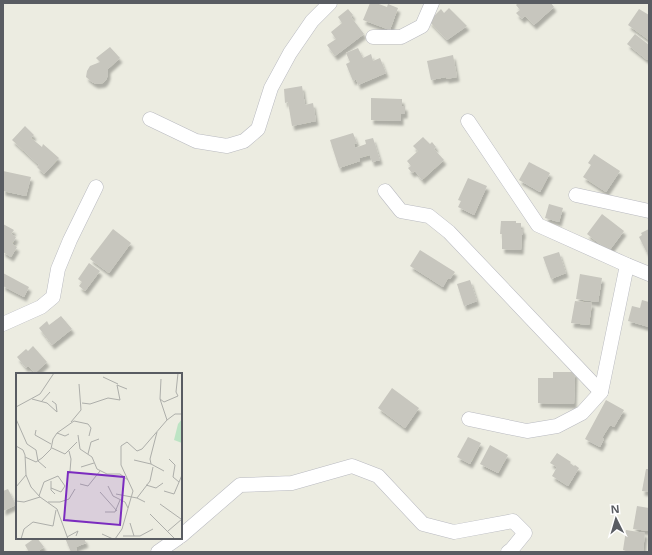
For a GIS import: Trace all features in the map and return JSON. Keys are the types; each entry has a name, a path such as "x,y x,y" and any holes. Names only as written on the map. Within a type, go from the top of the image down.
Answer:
{"street":[{"path":"150,119 196,141 227,146 244,141 258,129 271,88 290,53 312,21 330,3"},
{"path":"373,37 401,37 422,26 432,3"},
{"path":"468,121 538,225 649,274"},
{"path":"3,324 42,307 53,298 58,269 70,240 96,187"},
{"path":"385,191 401,211 429,216 449,232 601,392"},
{"path":"576,195 649,211"},
{"path":"469,419 527,431 557,426 582,413 601,392 627,265"},
{"path":"182,535 240,485 292,483 352,466 378,476 423,524 454,532 513,521 525,533 512,550 508,552"},
{"path":"158,552 177,539"}],"building":[{"path":"370,3 376,3 387,7 388,4 398,8 390,30 363,20"},
{"path":"518,3 551,3 554,7 534,25 525,16 522,19 516,13 520,10 516,5"},
{"path":"449,8 467,26 447,40 429,21 441,9 444,13"},
{"path":"348,9 353,15 351,17 364,34 335,56 327,45 336,39 331,32 342,23 338,17"},
{"path":"639,9 649,15 649,40 628,25"},
{"path":"635,34 649,45 649,57 647,60 627,44"},
{"path":"110,47 120,58 108,69 106,80 103,83 96,84 86,77 87,71 90,66 100,62 96,58"},
{"path":"358,48 363,58 371,54 373,61 380,58 386,73 358,85 356,79 353,81 346,64 350,62 346,53"},
{"path":"453,55 457,77 446,79 446,77 431,80 427,61"},
{"path":"302,86 305,105 313,103 316,121 292,126 288,102 285,103 284,89"},
{"path":"371,98 402,99 402,106 405,106 405,114 401,114 401,121 371,120"},
{"path":"25,126 34,135 31,138 42,147 43,144 59,158 44,174 37,167 39,165 12,140"},
{"path":"353,133 357,143 354,144 355,148 366,144 365,140 373,138 380,160 372,162 370,155 359,158 360,161 339,168 330,140"},
{"path":"423,137 430,144 432,142 436,147 434,149 444,160 422,180 415,171 412,173 408,168 411,166 407,161 418,151 413,146"},
{"path":"594,154 620,171 606,192 583,177 591,165 588,163"},
{"path":"529,162 550,173 540,192 519,180"},
{"path":"3,171 31,177 26,196 3,191"},
{"path":"468,178 487,186 474,215 458,207 461,201 458,200"},
{"path":"549,204 563,208 559,222 545,218"},
{"path":"602,214 624,231 609,251 587,234"},
{"path":"501,221 516,221 516,223 521,223 523,235 521,250 502,249 502,234 500,234"},
{"path":"3,224 14,230 11,234 16,237 12,244 17,247 11,257 3,252"},
{"path":"113,229 131,243 109,273 90,259"},
{"path":"649,229 649,252 647,253 639,237 642,235 641,233"},
{"path":"420,250 455,272 450,279 448,278 443,287 410,266"},
{"path":"559,252 566,273 551,279 543,257"},
{"path":"89,263 100,271 85,291 79,286 82,282 78,279"},
{"path":"3,273 29,287 24,297 3,286"},
{"path":"580,274 602,278 598,302 576,299"},
{"path":"470,280 477,301 464,306 457,284"},
{"path":"642,300 649,302 649,327 628,321 632,306 640,308"},
{"path":"575,301 592,303 589,325 571,323"},
{"path":"61,316 72,329 52,345 39,328 47,321 49,325"},
{"path":"33,346 47,362 35,373 28,366 26,368 17,357 26,349 28,351"},
{"path":"553,372 575,372 574,404 538,403 538,378 553,378"},
{"path":"392,388 419,408 405,428 378,408"},
{"path":"606,400 624,410 614,427 610,425 602,438 604,439 600,447 585,439"},
{"path":"468,437 481,443 470,464 457,457"},
{"path":"490,445 508,455 498,473 480,464"},
{"path":"557,453 579,468 568,486 552,476 557,467 550,463"},
{"path":"646,469 649,469 649,492 642,491"},
{"path":"8,489 16,505 3,511 3,491"},
{"path":"637,506 649,508 649,531 633,529"},
{"path":"626,530 645,533 643,552 625,552 626,551 623,550"},
{"path":"34,539 38,539 44,547 37,552 29,552 25,545"},
{"path":"65,539 84,539 86,543 76,547 77,551 71,552"}]}
